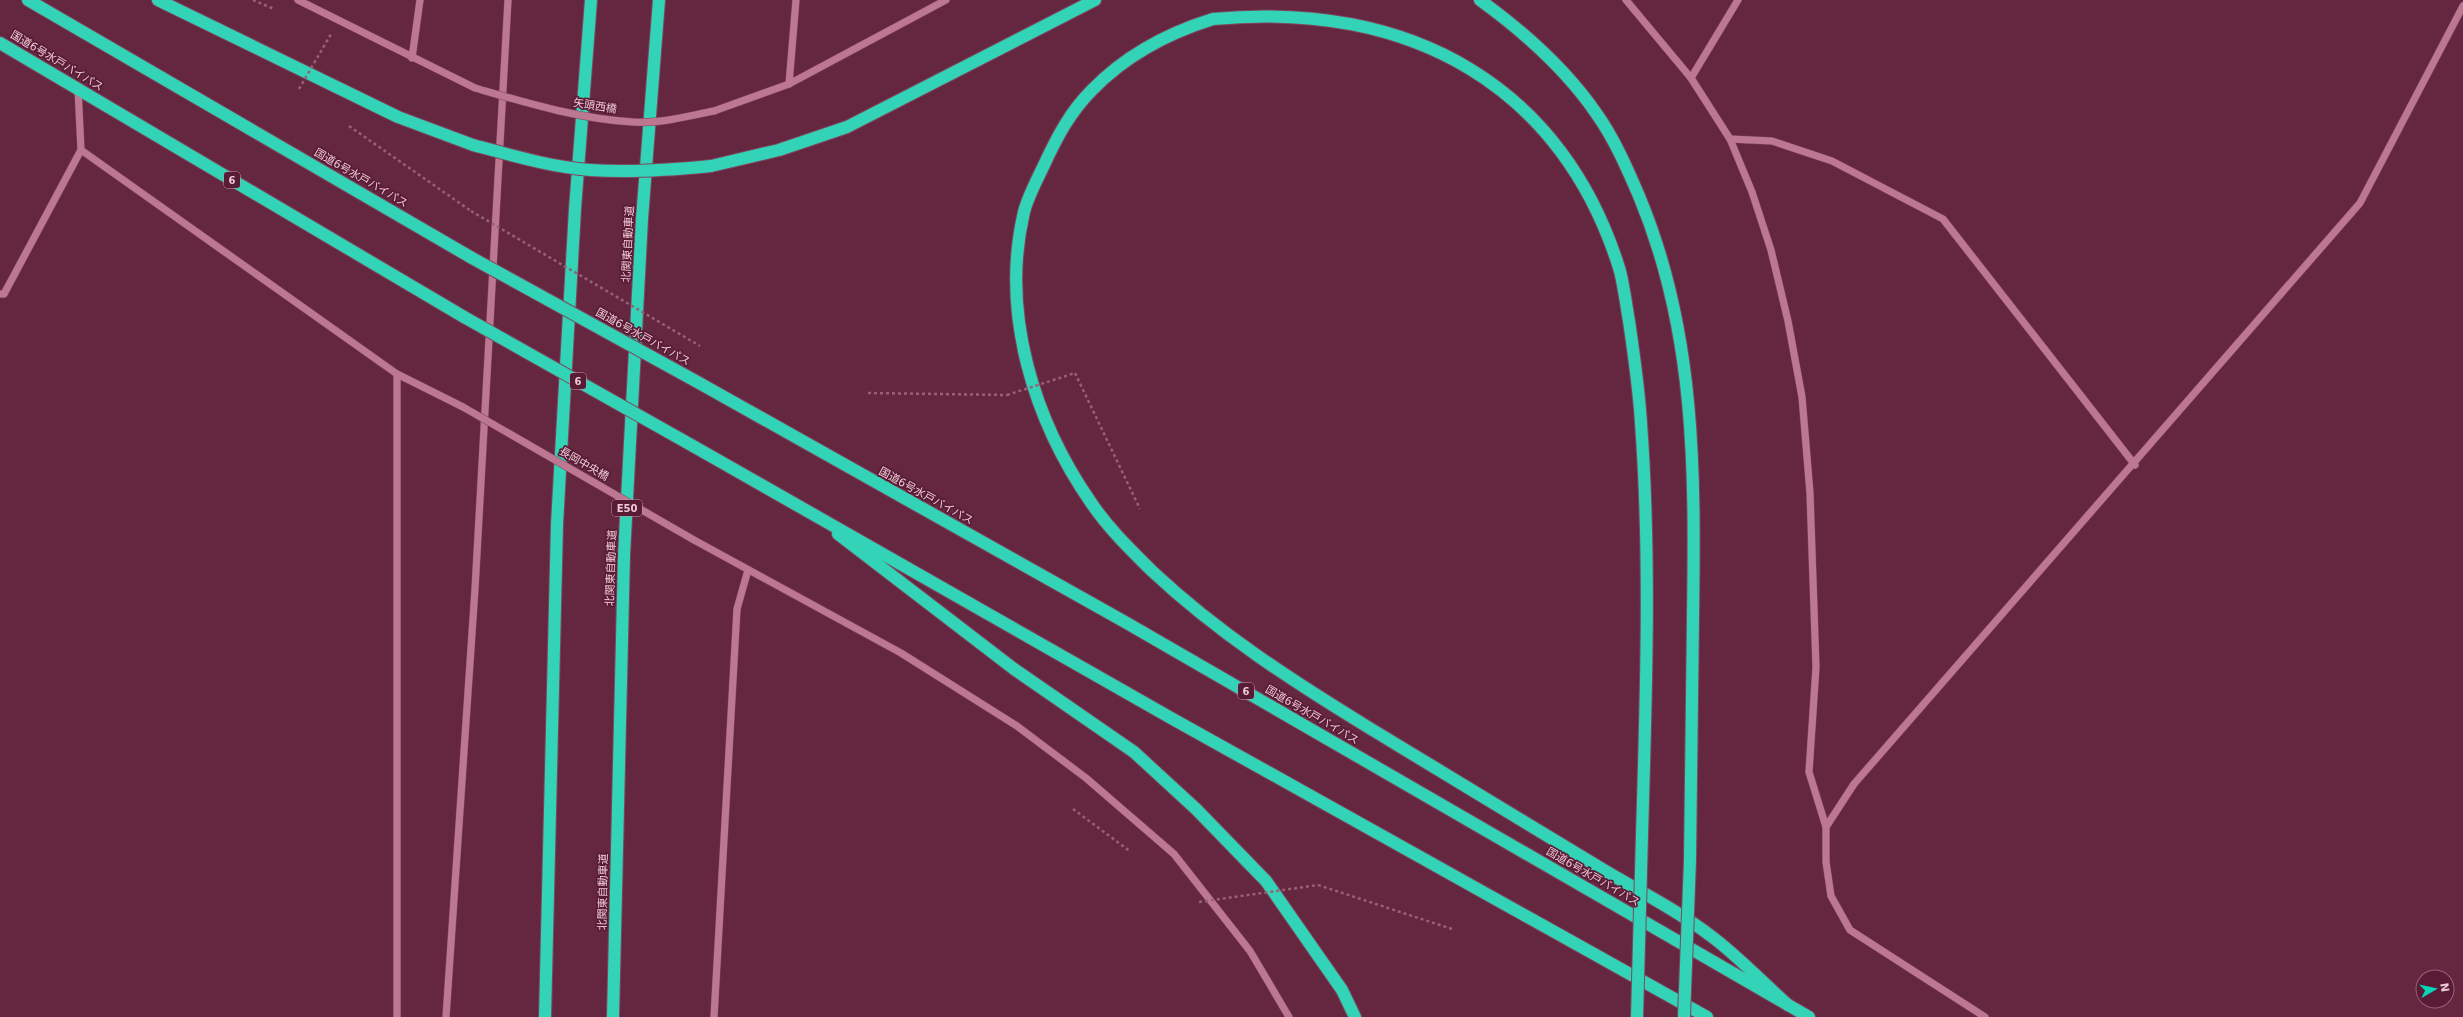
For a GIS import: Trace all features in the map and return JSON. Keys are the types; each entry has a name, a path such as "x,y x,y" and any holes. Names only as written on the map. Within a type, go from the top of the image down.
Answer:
{"highway":[{"name":"国道6号水戸バイパス","path":"28,0 472,258 701,384 1259,699 1809,1017"},
{"path":"158,0 398,118 473,144 528,159 588,170 661,171 711,166 779,150 847,127 1095,0"},
{"path":"546,1017 557,524 575,209 591,0"},
{"name":"北関東自動車道","path":"613,1017 624,555 642,219 659,0"},
{"path":"1480,0 1522,30 1559,68 1597,114 1627,167 1649,220 1670,284 1684,355 1694,507 1690,860 1684,1017"},
{"path":"1280,5 1245,8 1191,26 1136,53 1093,88 1062,126 1026,206 1016,257 1016,307 1026,359 1044,418 1053,436 1093,506 1128,547 1167,584 1226,634 1300,686 1710,935 1788,1005"},
{"name":"国道6号水戸バイパス","path":"0,43 464,317 803,507 1171,718 1707,1017"},
{"path":"1517,88 1558,138 1591,196 1621,274 1638,375 1647,501 1648,628 1638,1017"},
{"path":"803,507 1014,669 1134,752 1196,809 1266,881 1342,990 1355,1017"}],"street":[{"name":"矢頭西橋","path":"298,0 475,88 546,109 634,122 672,120 714,111 789,84 946,0"},
{"path":"412,58 420,0"},
{"path":"446,1017 476,581 508,0"},
{"path":"789,84 796,0"},
{"path":"1626,0 1691,78 1730,139 1752,192 1771,250 1788,321 1802,397 1810,492 1816,667 1809,772 1826,827 1826,862 1831,896 1850,930 1985,1017"},
{"path":"1691,78 1738,0"},
{"path":"1826,827 1854,784 2135,465 2360,203 2463,6"},
{"path":"0,294 4,294 80,150 78,89"},
{"path":"1730,139 1772,141 1832,161 1943,219 2135,465"},
{"name":"長岡中央橋","path":"80,150 398,374 463,407 694,540 901,653 1017,726 1086,778 1174,854 1250,951 1289,1017"},
{"path":"397,1017 398,374"},
{"path":"714,1017 736,609 748,570"}],"path":[{"path":"305,93 299,89 331,34"},
{"path":"348,125 471,211 700,346"},
{"path":"868,393 1006,395 1075,373 1140,509"},
{"path":"1198,902 1318,885 1452,929"}]}
